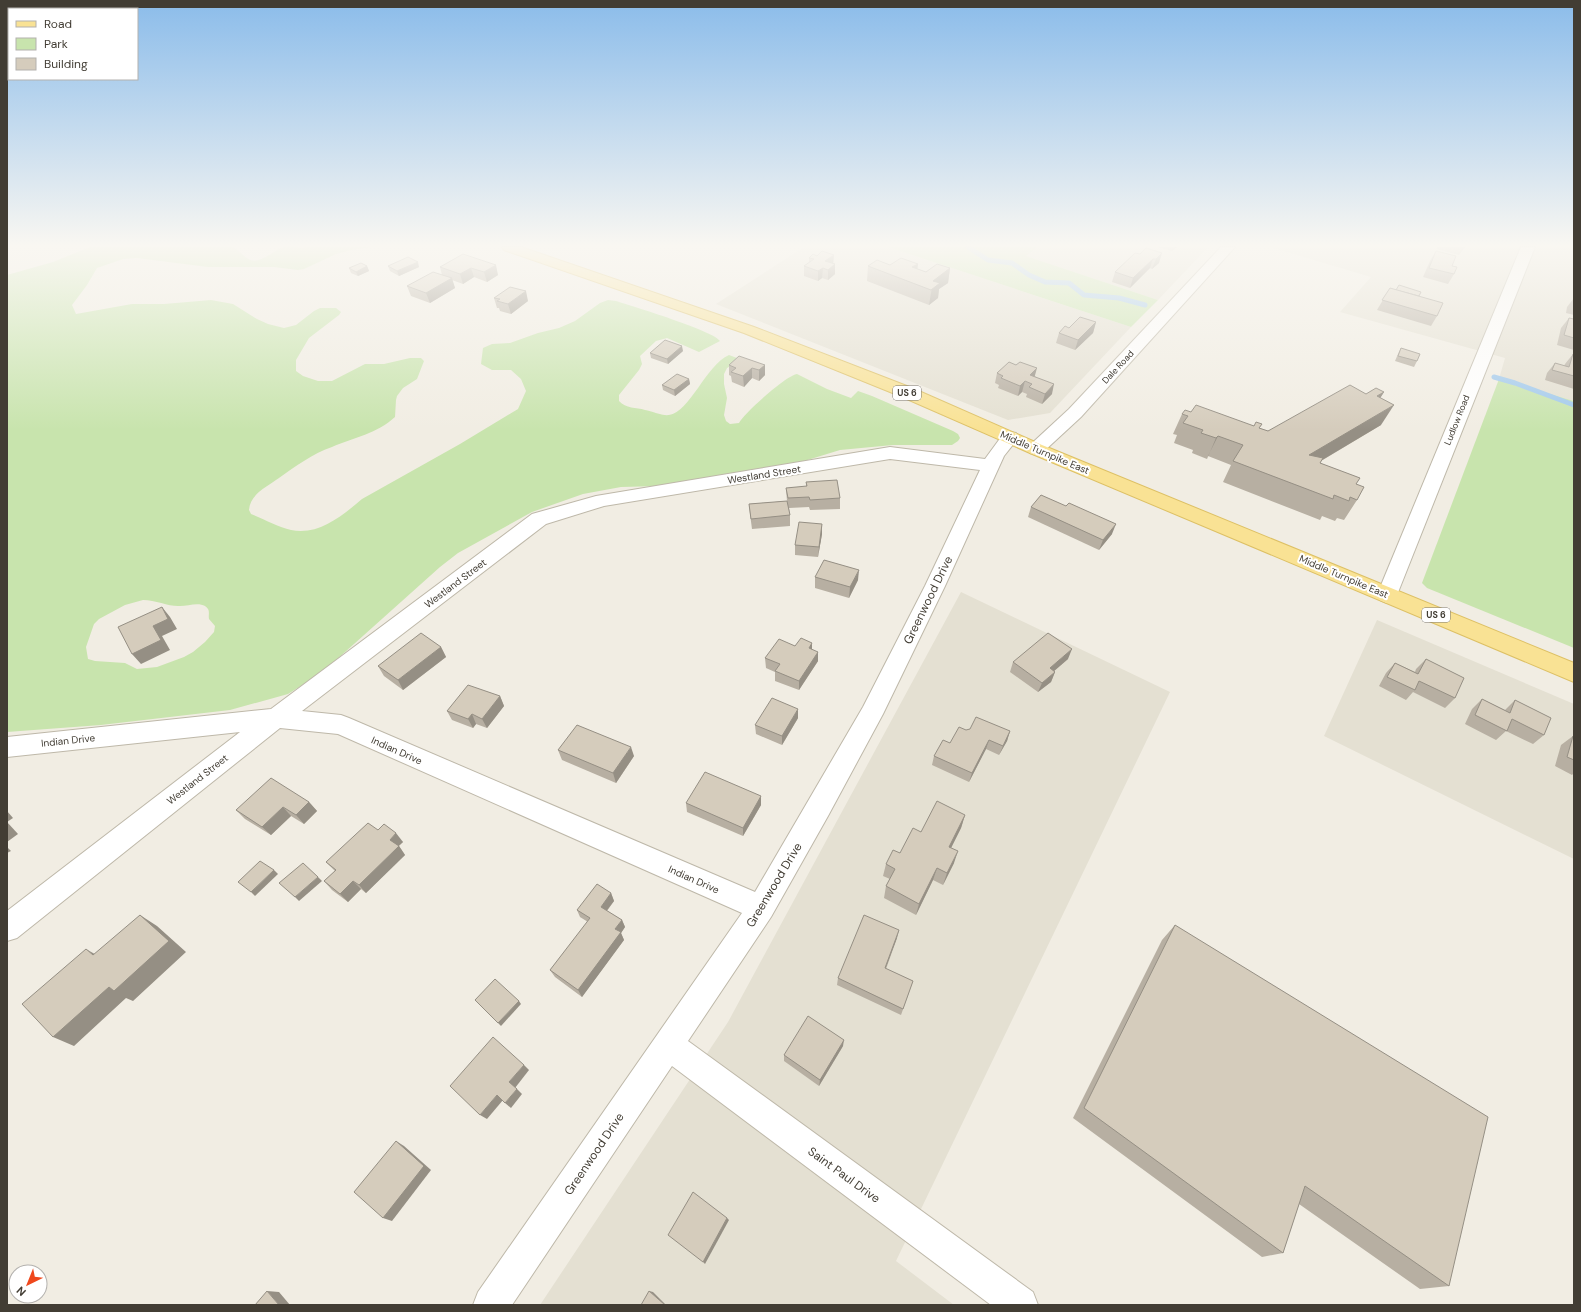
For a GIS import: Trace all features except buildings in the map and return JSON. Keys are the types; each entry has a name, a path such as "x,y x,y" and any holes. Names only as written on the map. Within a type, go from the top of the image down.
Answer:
{"main road":[{"name":"Middle Turnpike East","path":"686,308 749,330 906,392 1010,438 1574,673"}],"street":[{"name":"Dale Road","path":"1036,448 1076,413 1172,308"},
{"name":"Ludlow Road","path":"1387,595 1503,308"},
{"name":"Greenwood Drive","path":"491,1305 669,1046 761,908 820,808 871,714 935,586 996,455 1010,438"},
{"name":"Westland Street","path":"7,928 226,756 278,718 539,518 603,500 890,453 991,466"},
{"name":"Indian Drive","path":"7,747 278,718 341,725 761,908"},
{"name":"Saint Paul Drive","path":"669,1046 1020,1305"}],"shaded area":[{"path":"727,308 1074,308 1131,327 1050,413 1008,420"},
{"path":"1343,308 1574,308 1574,401 1499,379 1505,358 1340,312"},
{"path":"961,592 1170,692 896,1261 954,1305 540,1305 728,1022"},
{"path":"1377,620 1574,704 1574,859 1324,736"}],"green space":[{"path":"7,308 73,308 76,314 108,308 240,308 268,324 284,328 296,325 320,308 336,308 341,312 339,315 309,338 296,360 296,371 303,376 318,381 332,381 365,364 384,364 410,358 421,358 424,361 417,379 403,388 397,396 395,417 388,423 365,435 325,450 311,457 265,487 256,495 250,504 249,510 251,514 291,530 311,530 329,523 338,518 362,499 460,444 518,409 526,391 521,379 511,370 492,370 481,364 483,348 492,344 510,343 538,333 559,328 575,321 593,308 639,308 689,325 720,341 699,352 667,338 656,341 640,356 642,364 639,370 619,395 619,401 622,404 663,415 669,415 677,412 684,406 713,368 729,355 737,358 736,363 727,368 724,374 724,384 727,398 724,415 726,421 730,424 739,423 766,395 784,381 797,374 827,389 851,398 858,391 872,396 953,431 958,434 960,438 952,445 893,445 840,450 801,462 659,486 621,487 583,494 532,512 458,553 440,567 335,661 315,677 288,694 230,710 101,725 7,732","holes":["143,600 183,606 196,604 205,606 209,611 209,619 215,626 214,632 193,652 157,667 137,669 125,663 95,661 88,659 86,647 94,624 99,619 125,605"]},
{"path":"1074,308 1150,308 1131,327"},
{"path":"1499,379 1574,401 1574,648 1427,588 1422,583"}],"waterway":[{"path":"1494,377 1515,383 1574,405"}]}
